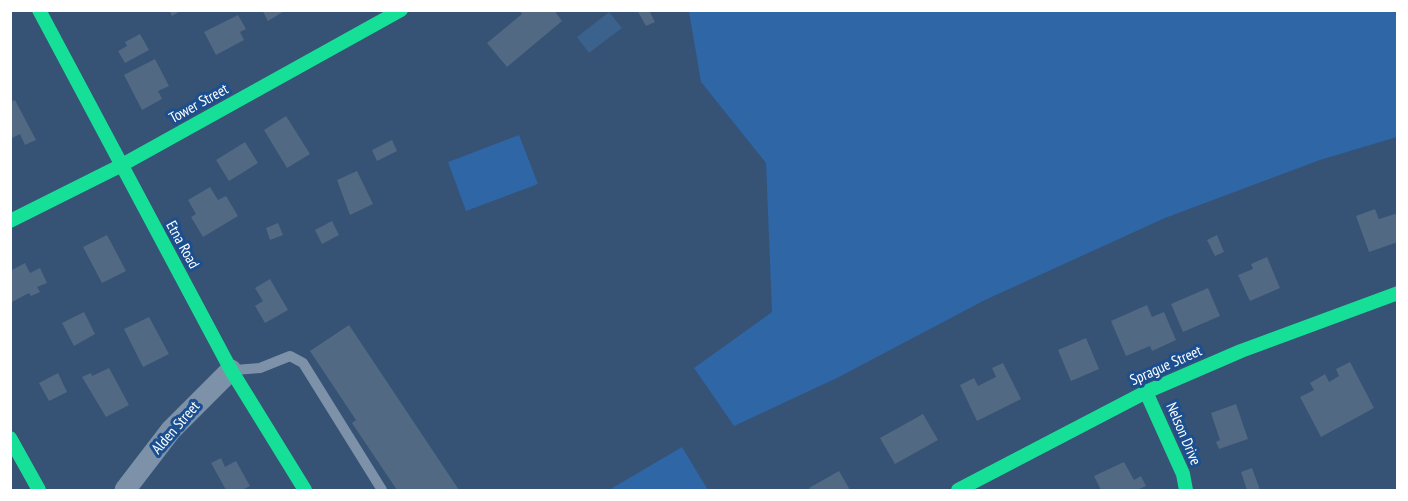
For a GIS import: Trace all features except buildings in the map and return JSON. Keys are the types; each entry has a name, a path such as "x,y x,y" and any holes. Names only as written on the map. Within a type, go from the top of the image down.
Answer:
{"street":[{"name":"Etna Road","path":"39,10 120,166 231,370 305,490"},
{"name":"Tower Street","path":"10,221 120,166 400,10"},
{"name":"Sprague Street","path":"958,490 1146,392 1241,351 1398,293"},
{"name":"Alden Street","path":"125,490 171,429 231,370"},
{"name":"Nelson Drive","path":"1146,392 1183,474 1186,490"},
{"path":"10,438 39,490"}],"lane":[{"path":"231,370 260,368 290,356 303,363 382,490"}],"shaded area":[{"path":"1398,11 1397,137 1320,160 1165,218 985,300 837,378 734,426 694,368 772,312 766,163 701,82 689,12"},
{"path":"609,12 622,28 589,53 577,37"},
{"path":"519,135 538,184 466,211 448,162"},
{"path":"682,447 708,490 609,490"}],"traffic: fast":[{"path":"39,10 231,370 305,490"},
{"path":"10,221 120,166 401,10"},
{"path":"958,490 1146,392 1241,351 1398,293"},
{"path":"1146,392 1183,474 1186,490"},
{"path":"10,438 39,490"}]}
